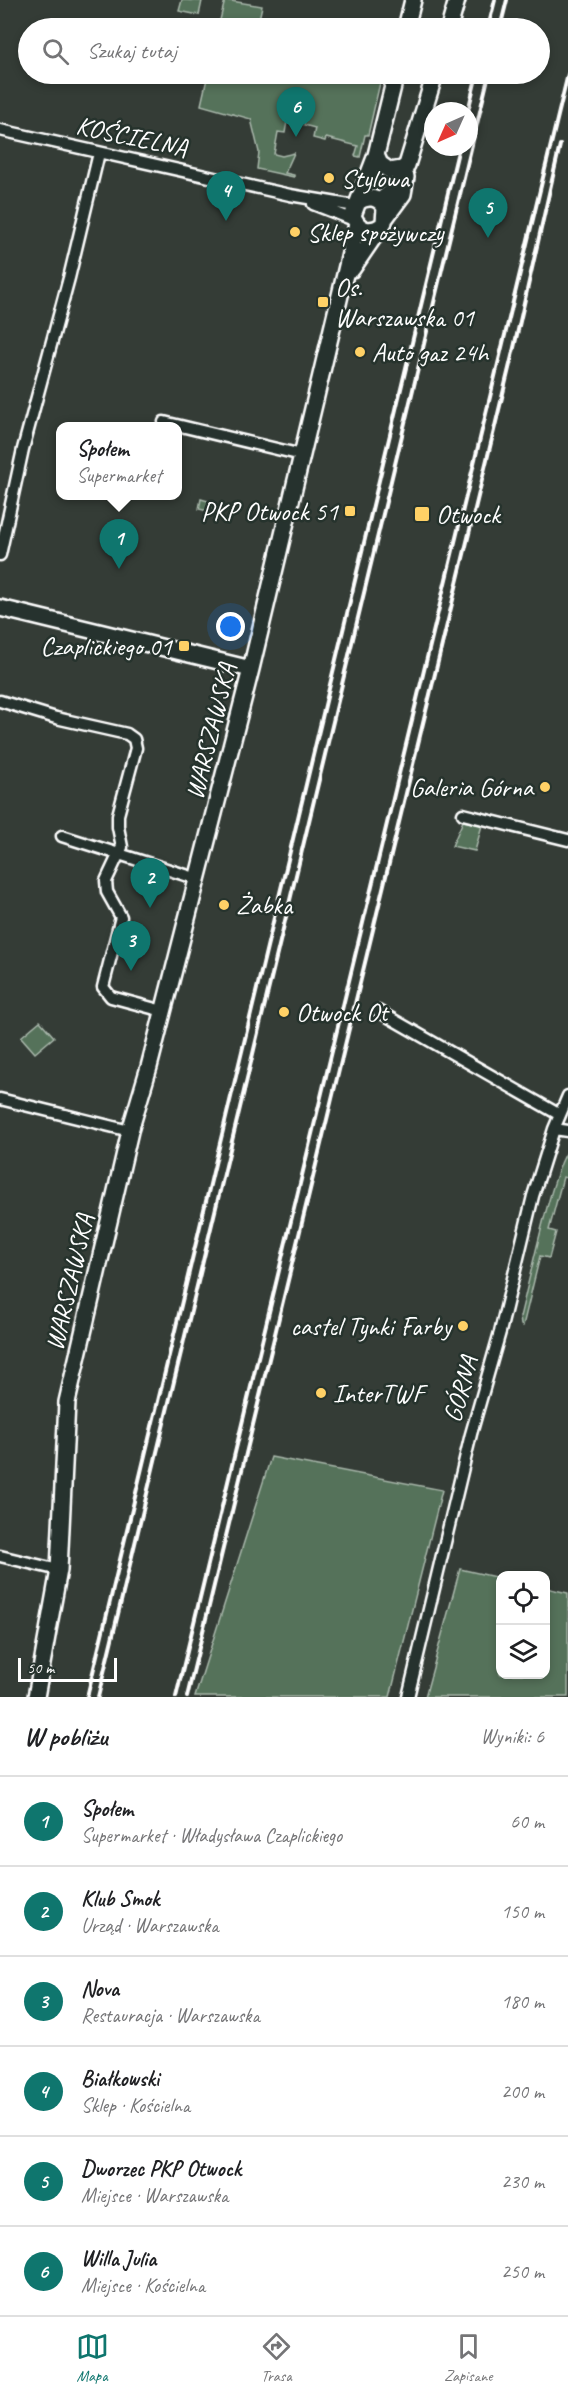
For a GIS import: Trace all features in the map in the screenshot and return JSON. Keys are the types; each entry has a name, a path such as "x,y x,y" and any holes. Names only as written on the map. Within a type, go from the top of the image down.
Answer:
{"main road":[{"path":"408,18 413,0"},
{"path":"452,18 457,0"},
{"name":"WARSZAWSKA","path":"36,1697 59,1570 67,1402 130,1131 198,879 251,669 345,279 356,213 376,155 394,84"},
{"name":"WARSZAWSKA","path":"377,200 397,186 407,165 432,84"},
{"path":"376,155 381,164 390,171 402,169 407,165"},
{"name":"WARSZAWSKA","path":"376,155 377,200"},
{"name":"WARSZAWSKA","path":"345,279 403,194 407,165"},
{"path":"366,198 377,200 385,208 383,221 377,229 366,230 356,213 366,198"},
{"path":"0,608 251,669"}],"street":[{"name":"KOŚCIELNA","path":"0,130 290,195 356,213"},
{"path":"0,555 23,449 63,301 99,153"},
{"path":"182,426 302,455"},
{"path":"0,701 56,718 127,734 134,739 136,748 118,815 122,844 108,874 106,888 121,917 103,987 111,997 163,1011"},
{"path":"463,814 568,840"},
{"path":"62,836 198,879"},
{"path":"378,1011 560,1115"},
{"name":"GÓRNA","path":"408,1697 471,1434 500,1332 533,1196 554,1130 568,1096"},
{"path":"0,1099 130,1131"},
{"path":"554,1130 568,1131"},
{"path":"0,1556 59,1570"}],"green space":[{"path":"182,0 202,1 199,15 179,11"},
{"path":"225,0 262,6 259,18 220,18"},
{"path":"206,84 380,84 368,135 365,135 360,157 355,156 358,146 326,138 325,141 313,138 315,128 304,125 305,119 288,116 285,133 278,132 274,154 282,156 294,153 285,173 294,175 294,177 257,169 259,152 251,119 201,105"},
{"path":"201,499 215,503 213,512 199,509"},
{"path":"463,821 482,825 475,851 452,846"},
{"path":"40,1021 54,1037 35,1053 21,1037"},
{"path":"568,1151 568,1178 563,1177 549,1230 556,1232 549,1258 540,1256 523,1326 520,1317 541,1229 562,1161"},
{"path":"271,1457 442,1490 390,1697 195,1697"},
{"path":"460,1569 496,1577 496,1679 550,1679 550,1589 568,1593 568,1697 425,1697"}],"railway":[{"path":"490,18 495,0"},
{"path":"502,18 507,0"},
{"path":"176,1697 568,74"},
{"path":"470,102 475,84"},
{"path":"98,1697 487,84"},
{"path":"187,1697 513,352 560,145"},
{"path":"87,1697 457,156"}],"place":[{"name":"Willa Julia","path":"296,137"},
{"name":"Stylowa","path":"329,178"},
{"name":"Białkowski","path":"226,221"},
{"name":"Sklep spożywczy","path":"295,232"},
{"name":"Dworzec PKP Otwock","path":"488,238"},
{"name":"Os. Warszawska 01","path":"323,302"},
{"name":"Auto gaz 24h","path":"360,352"},
{"name":"PKP Otwock 51","path":"350,511"},
{"name":"Otwock","path":"422,514"},
{"name":"Społem","path":"119,569"},
{"name":"Czaplickiego 01","path":"184,646"},
{"name":"Galeria Górna","path":"545,787"},
{"name":"Żabka","path":"224,905"},
{"name":"Klub Smok","path":"150,908"},
{"name":"Nova","path":"131,971"},
{"name":"Otwock Ot","path":"284,1012"},
{"name":"castel Tynki Farby","path":"463,1326"},
{"name":"InterTWF","path":"321,1393"}]}
